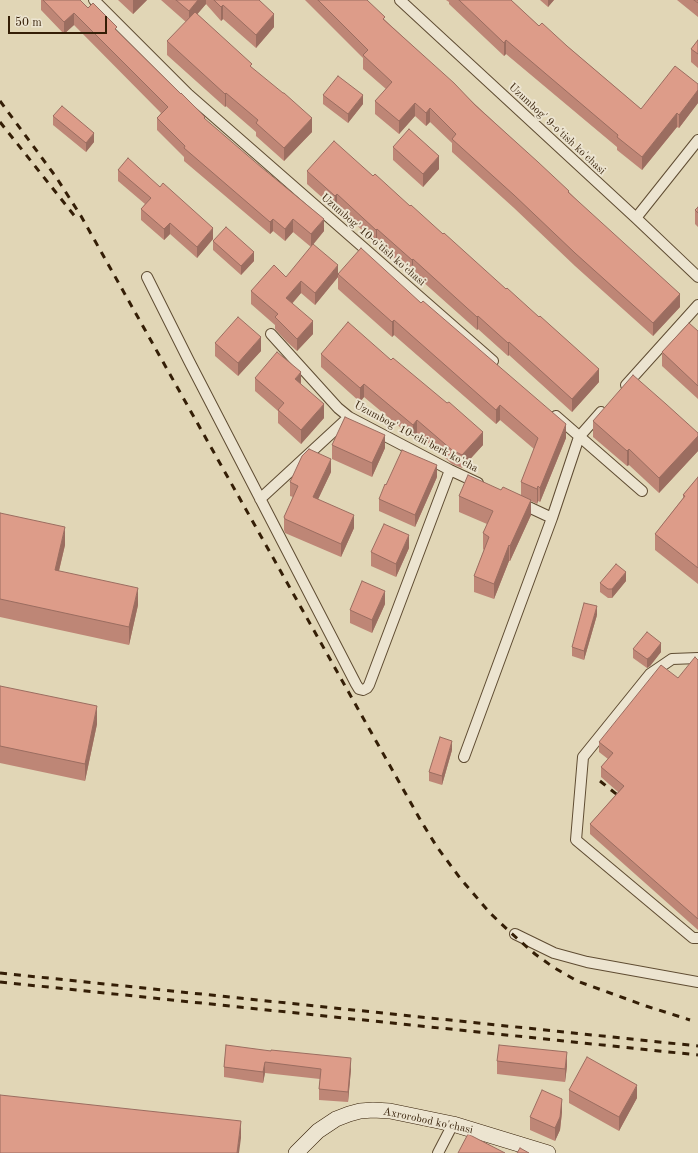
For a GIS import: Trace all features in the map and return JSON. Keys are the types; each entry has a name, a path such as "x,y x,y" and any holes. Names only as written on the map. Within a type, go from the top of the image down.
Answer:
{"street":[{"name":"Uzumbog' 10-o'tish ko'chasi","path":"94,0 188,94 501,368"},
{"name":"Uzumbog' 9-o'tish ko'chasi","path":"400,0 698,277"},
{"path":"636,218 698,140"},
{"path":"147,276 260,499 359,689 364,690 369,685 450,470"},
{"path":"621,391 698,305"},
{"name":"Uzumbog' 10-chi berk ko'cha","path":"271,334 338,408 349,417 450,470 484,486"},
{"path":"464,758 552,518 579,437 610,402"},
{"path":"549,410 642,491"},
{"path":"260,499 349,417"},
{"path":"511,499 552,518"},
{"path":"698,658 672,659 650,674 583,757 576,840 693,938 698,938"},
{"path":"515,934 554,953 587,962 698,982"},
{"name":"Axrorobod ko'chasi","path":"296,1153 326,1125 348,1114 360,1111 390,1111 453,1124 548,1153"},
{"path":"438,1153 453,1124"}],"building":[{"path":"43,0 80,0 88,8 93,3 117,27 115,29 205,117 204,118 324,219 311,234 293,219 285,229 273,219 270,222 184,148 185,146 157,118 168,107 74,13 64,22"},
{"path":"176,0 198,0 189,11"},
{"path":"214,0 259,0 274,14 256,35 223,5 221,7"},
{"path":"318,0 367,0 385,17 383,19 454,83 475,105 569,191 568,192 680,294 653,323 452,139 456,134 430,108 426,113 415,103 399,121 375,101 392,82 363,55 368,50"},
{"path":"459,0 511,0 539,26 542,23 641,109 675,66 698,84 698,90 679,115 677,113 642,157 506,40 504,43"},
{"path":"195,12 252,64 250,66 312,118 284,148 256,123 258,120 226,93 225,94 167,41"},
{"path":"698,40 698,54 691,49"},
{"path":"338,76 363,95 348,114 323,95"},
{"path":"62,106 94,133 86,143 53,116"},
{"path":"409,129 439,156 423,174 393,147"},
{"path":"334,141 373,176 375,174 410,206 411,205 443,234 444,233 506,289 507,288 539,317 540,316 599,369 572,399 509,342 508,343 478,316 477,317 413,259 412,260 377,229 376,230 337,194 335,196 307,171"},
{"path":"128,158 160,187 163,183 213,228 197,247 170,223 164,229 141,209 151,198 118,170"},
{"path":"226,227 254,252 241,266 213,241"},
{"path":"313,244 338,265 315,293 301,281 286,298 313,321 297,339 275,317 278,314 251,291 274,265 286,277"},
{"path":"361,248 421,303 423,301 566,424 540,488 538,486 537,489 521,482 538,438 500,405 496,410 394,320 392,322 338,274"},
{"path":"238,317 261,337 238,363 215,343"},
{"path":"348,322 391,360 393,358 447,403 449,402 483,432 462,455 452,450 417,420 413,425 364,384 360,388 321,354"},
{"path":"689,323 698,331 698,386 662,352"},
{"path":"277,352 301,372 295,379 324,404 301,430 278,410 284,403 255,378"},
{"path":"633,375 698,433 698,436 659,478 629,449 627,451 593,421"},
{"path":"345,417 385,435 372,463 332,445"},
{"path":"309,449 331,459 313,497 354,515 341,544 285,519 284,517 298,486 290,482 302,456"},
{"path":"402,450 437,465 415,515 379,499"},
{"path":"468,475 501,490 503,487 531,500 510,546 509,545 494,584 474,576 489,537 483,533 493,511 459,496"},
{"path":"698,477 698,568 655,534"},
{"path":"0,513 65,527 55,570 138,588 129,627 0,599"},
{"path":"384,524 409,535 396,564 371,552"},
{"path":"616,564 626,572 612,589 608,589 600,583"},
{"path":"362,581 385,591 372,620 350,610"},
{"path":"584,603 597,606 584,651 572,647"},
{"path":"647,632 661,643 647,659 633,649"},
{"path":"695,657 698,660 698,919 590,824 624,786 601,767 613,753 599,742 661,665 678,678"},
{"path":"0,686 97,706 85,764 0,746"},
{"path":"440,737 452,741 442,776 429,772"},
{"path":"226,1045 271,1051 351,1058 348,1092 319,1089 321,1069 265,1062 263,1072 224,1067"},
{"path":"499,1045 567,1052 565,1069 497,1061"},
{"path":"587,1057 637,1085 619,1117 569,1090"},
{"path":"542,1090 562,1099 560,1117 555,1128 530,1117"},
{"path":"0,1095 241,1121 237,1153 0,1153"},
{"path":"468,1134 505,1153 458,1153"},
{"path":"520,1148 529,1153 517,1153"}],"railway":[{"path":"0,101 56,177 81,216 421,821 437,847 460,878 490,913 535,954 553,967 577,981 690,1020"},
{"path":"0,122 77,219"},
{"path":"600,781 625,801"},
{"path":"0,973 698,1046"},
{"path":"0,982 698,1055"}]}
